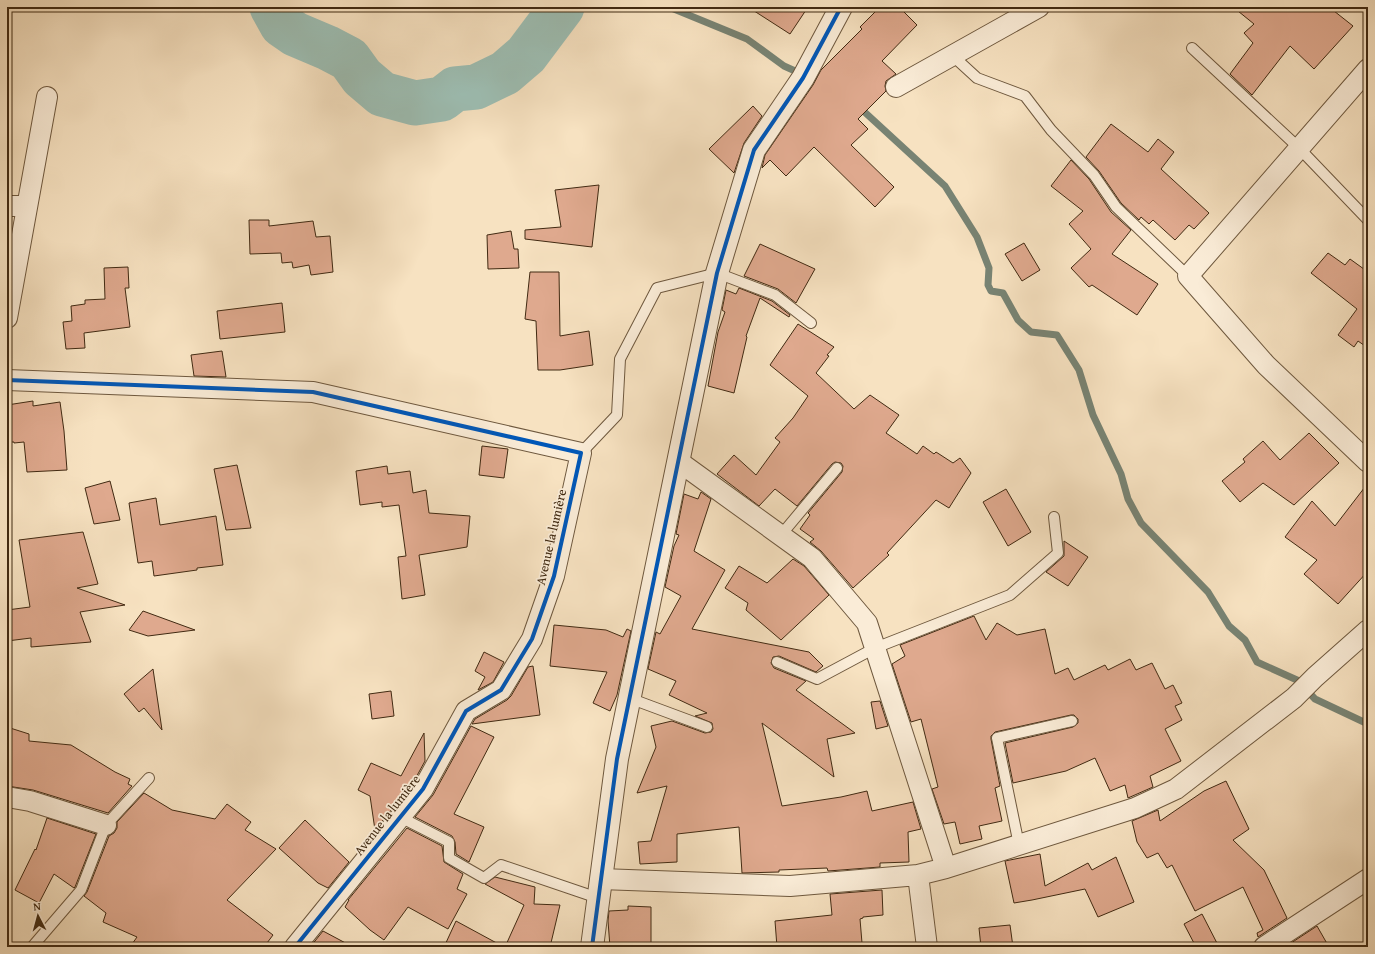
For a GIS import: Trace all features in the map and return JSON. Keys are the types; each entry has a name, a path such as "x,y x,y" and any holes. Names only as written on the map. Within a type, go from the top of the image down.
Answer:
{"street":[{"path":"592,947 616,759 717,273 754,150 803,78 841,7"},
{"path":"896,87 1039,7"},
{"path":"1368,69 1188,276 1266,365 1368,462"},
{"path":"7,318 47,97"},
{"path":"7,206 27,206"},
{"path":"7,380 313,392 581,452"},
{"name":"Avenue la lumière","path":"301,945 423,789 466,711 501,690 532,639 554,576 581,452"},
{"path":"678,461 812,558 867,623 946,868"},
{"path":"600,888 790,886 918,875 946,868 1136,808 1176,789 1294,698 1315,677 1368,630"},
{"path":"7,797 30,801 106,825"},
{"path":"918,875 927,947"},
{"path":"1264,947 1368,879"}],"lane":[{"path":"1192,48 1299,148 1368,220"},
{"path":"953,56 978,78 1025,96 1051,130 1094,175 1116,207 1188,276"},
{"path":"581,452 617,415 620,359 658,288 717,273 775,295 812,323"},
{"path":"781,536 837,468"},
{"path":"777,662 817,679 875,648 1010,595 1058,553 1054,517"},
{"path":"629,698 706,727"},
{"path":"1019,845 997,738 1072,721"},
{"path":"32,947 81,890 106,825 149,778"},
{"path":"400,817 449,842 449,858 484,878 501,865 600,888"}],"building":[{"path":"748,7 808,7 790,34"},
{"path":"880,7 899,7 917,25 882,61 896,74 886,81 886,91 858,119 868,129 851,145 894,187 875,207 814,147 786,176 770,160 762,168 765,155 813,85 821,70 862,29 860,27"},
{"path":"1233,7 1329,7 1353,26 1314,69 1290,46 1252,95 1230,74 1253,43 1244,33 1254,24"},
{"path":"753,106 762,116 744,143 734,173 709,149"},
{"path":"1111,124 1148,152 1158,139 1174,152 1161,169 1209,213 1194,229 1189,225 1175,240 1153,220 1149,224 1141,217 1139,220 1121,203 1099,171 1086,157"},
{"path":"1071,160 1089,179 1111,212 1131,230 1112,254 1158,284 1137,315 1092,285 1089,287 1071,268 1091,249 1069,224 1083,211 1051,186"},
{"path":"599,185 592,247 525,239 525,230 561,227 555,190"},
{"path":"249,220 269,220 269,226 313,221 316,237 330,236 333,272 311,275 309,265 293,268 292,262 282,263 281,253 250,254"},
{"path":"511,231 514,249 518,249 519,268 488,269 487,235"},
{"path":"1024,243 1040,270 1022,281 1005,254"},
{"path":"760,244 815,269 796,303 778,289 744,276"},
{"path":"1328,253 1345,265 1350,259 1368,272 1368,348 1358,341 1354,347 1338,335 1357,309 1311,273"},
{"path":"128,267 129,288 125,288 130,327 84,333 85,348 66,349 63,322 72,321 71,306 85,304 85,300 105,299 104,268"},
{"path":"530,272 559,272 560,336 589,331 593,365 560,370 538,370 536,321 525,319"},
{"path":"739,288 772,301 790,315 789,317 760,298 746,336 734,393 708,386 718,332 725,312 722,310 726,290 736,294"},
{"path":"282,303 285,332 220,339 217,311"},
{"path":"798,324 834,347 827,355 829,356 816,373 854,409 870,395 899,415 886,433 917,454 923,446 934,454 936,452 953,463 960,458 971,473 949,508 936,500 887,553 889,555 853,588 821,551 810,542 814,539 800,529 810,515 808,513 842,472 843,466 841,463 835,462 832,464 797,506 775,489 759,506 717,474 734,455 756,475 780,442 775,438 793,418 808,396 770,365"},
{"path":"222,351 226,377 194,376 191,355"},
{"path":"33,401 33,406 60,402 67,470 27,472 24,442 7,442 7,405"},
{"path":"1309,433 1339,463 1294,505 1263,483 1240,502 1222,481 1245,462 1243,459 1263,441 1280,460"},
{"path":"482,446 508,449 504,478 479,475"},
{"path":"237,465 251,528 226,530 214,469"},
{"path":"387,466 388,474 410,471 413,493 426,490 429,513 470,516 467,547 419,555 425,595 402,599 398,557 406,556 399,505 382,507 382,502 360,505 356,471"},
{"path":"110,481 120,520 94,524 85,488"},
{"path":"1368,483 1368,571 1338,604 1304,574 1317,560 1285,537 1312,501 1335,526"},
{"path":"1006,489 1031,532 1008,546 983,502"},
{"path":"701,492 711,499 694,551 725,570 692,629 809,652 823,666 816,672 779,656 773,657 771,663 774,668 806,681 796,690 855,733 827,739 834,777 762,723 782,806 841,797 867,791 872,811 913,802 921,829 908,832 909,862 880,863 880,867 828,871 827,868 742,873 739,827 677,834 677,862 640,864 638,842 651,841 667,786 637,793 656,747 651,726 672,721 705,733 711,732 713,729 712,723 695,716 707,713 669,695 676,681 648,669 656,632 660,634 681,596 665,587 674,546 679,535 676,534 684,494 698,499"},
{"path":"156,498 160,525 216,516 223,565 154,576 152,561 138,563 129,503"},
{"path":"83,532 98,584 77,588 125,605 80,612 91,642 31,647 31,638 7,641 7,610 30,607 19,540"},
{"path":"1064,541 1088,557 1068,586 1046,572 1064,556"},
{"path":"793,559 804,566 829,595 781,640 746,610 748,603 725,588 739,566 767,583"},
{"path":"143,611 195,630 148,636 129,630"},
{"path":"974,616 986,640 997,623 1017,635 1045,629 1055,674 1068,668 1074,680 1105,665 1108,670 1130,659 1136,670 1152,663 1165,689 1173,685 1182,703 1175,706 1182,720 1165,729 1181,761 1150,776 1153,787 1128,798 1125,785 1110,791 1095,758 1066,771 1013,783 1005,743 1073,727 1078,723 1078,719 1074,715 1071,715 995,732 991,736 991,739 1000,786 995,788 1002,821 979,826 982,839 960,844 955,822 944,824 932,789 938,787 921,719 911,722 892,664 905,656 900,645"},
{"path":"554,625 606,630 623,637 627,629 631,631 617,695 610,711 593,703 607,672 550,666"},
{"path":"484,652 504,662 493,682 478,690 485,677 475,671"},
{"path":"533,666 540,715 472,724 475,719 507,700 511,696 528,667"},
{"path":"153,669 162,730 144,708 139,712 124,694"},
{"path":"391,691 394,716 372,719 369,694"},
{"path":"880,701 888,726 876,729 871,702"},
{"path":"471,726 494,737 454,814 484,827 469,862 456,854 455,842 452,836 415,817 433,795"},
{"path":"7,727 29,734 29,741 71,745 115,772 130,779 128,784 132,786 108,813 33,790 7,786"},
{"path":"424,733 425,761 413,783 375,830 370,796 358,790 371,763 401,776"},
{"path":"1226,781 1249,829 1233,840 1264,870 1287,918 1258,937 1257,933 1263,930 1243,887 1195,911 1172,865 1167,868 1158,853 1147,858 1137,842 1132,821 1158,810 1160,821 1204,791"},
{"path":"144,793 172,810 215,819 227,804 251,822 245,830 276,849 227,900 273,935 264,947 130,947 137,937 103,922 106,913 84,896 87,892 109,836 114,833 117,828 117,822"},
{"path":"47,818 96,834 75,887 74,888 54,874 39,903 15,890 35,849 36,850"},
{"path":"305,820 349,862 328,888 318,883 279,848"},
{"path":"407,828 442,846 444,862 463,874 457,889 467,894 448,929 408,907 384,940 370,930 345,907 348,900"},
{"path":"1040,854 1045,886 1088,863 1092,870 1116,857 1134,902 1098,917 1085,889 1014,903 1005,861"},
{"path":"495,877 535,887 534,904 560,905 550,947 505,947 524,905 485,884"},
{"path":"882,890 883,915 863,917 860,919 862,943 808,947 777,947 775,921 832,915 830,894"},
{"path":"628,906 651,907 651,947 610,947 608,921 609,911 628,910"},
{"path":"1202,914 1219,947 1196,947 1184,924"},
{"path":"456,921 504,947 444,947"},
{"path":"1010,925 1013,947 981,947 979,928"},
{"path":"1317,926 1329,947 1285,947"},
{"path":"323,931 353,947 311,946"}],"waterway":[{"path":"272,7 282,25 295,34 349,59 362,77 382,94 415,103 442,99 455,89 476,87 505,73 526,55 562,7"},
{"path":"669,7 747,39 784,66 824,84"},
{"path":"858,106 945,186 977,237 989,268 988,285 991,291 1003,293 1018,320 1031,332 1057,335 1079,370 1093,415 1121,474 1128,499 1141,523 1208,592 1229,626 1245,640 1257,662 1297,680 1315,699 1368,724"}],"cycle path":[{"path":"592,947 617,759 717,273 754,150 803,78 841,7"},
{"path":"7,380 313,392 581,453 554,576 532,639 501,690 466,711 423,789 295,947"}]}
